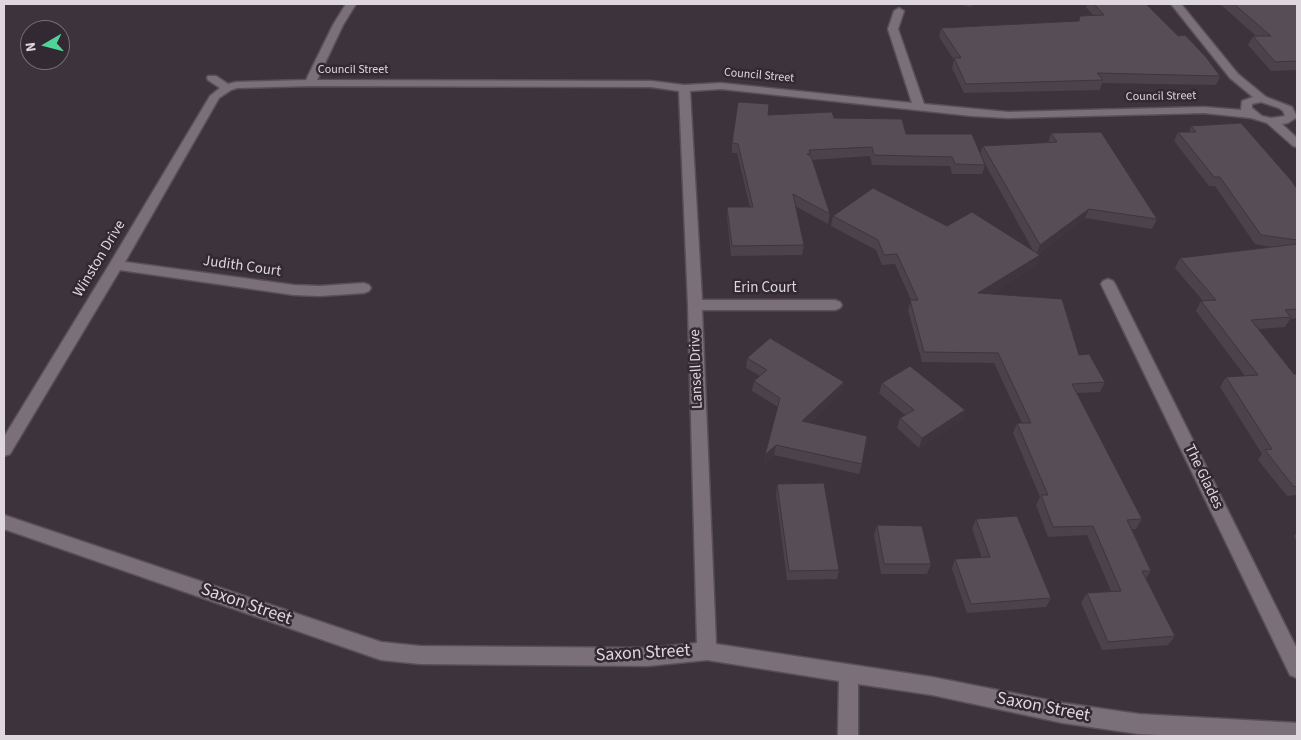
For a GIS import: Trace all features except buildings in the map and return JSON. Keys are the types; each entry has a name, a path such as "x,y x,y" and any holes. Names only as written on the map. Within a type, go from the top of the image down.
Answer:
{"street":[{"path":"212,78 226,88 248,84 310,83 338,25 351,4"},
{"path":"1176,4 1234,76 1262,99 1283,106 1297,106"},
{"path":"899,11 893,29 919,107"},
{"path":"1234,76 1236,86 1249,107 1271,121 1297,144"},
{"name":"Council Street","path":"310,83 651,84 684,88 721,86 972,114 1008,115 1204,110 1249,107"},
{"name":"Winston Drive","path":"4,450 116,265 211,102 215,96 226,88"},
{"name":"Lansell Drive","path":"684,88 695,305 707,651"},
{"path":"1249,107 1262,99"},
{"path":"1283,106 1292,117 1297,131"},
{"path":"1271,121 1292,117"},
{"name":"Judith Court","path":"116,265 294,290 320,291 364,288"},
{"name":"The Glades","path":"1108,284 1297,669"},
{"name":"Erin Court","path":"695,305 835,305"},
{"name":"Saxon Street","path":"4,522 382,651 420,655 648,657 707,651 932,686 1063,714 1130,723 1218,730 1297,733"},
{"path":"848,736 847,704 849,673"}]}
